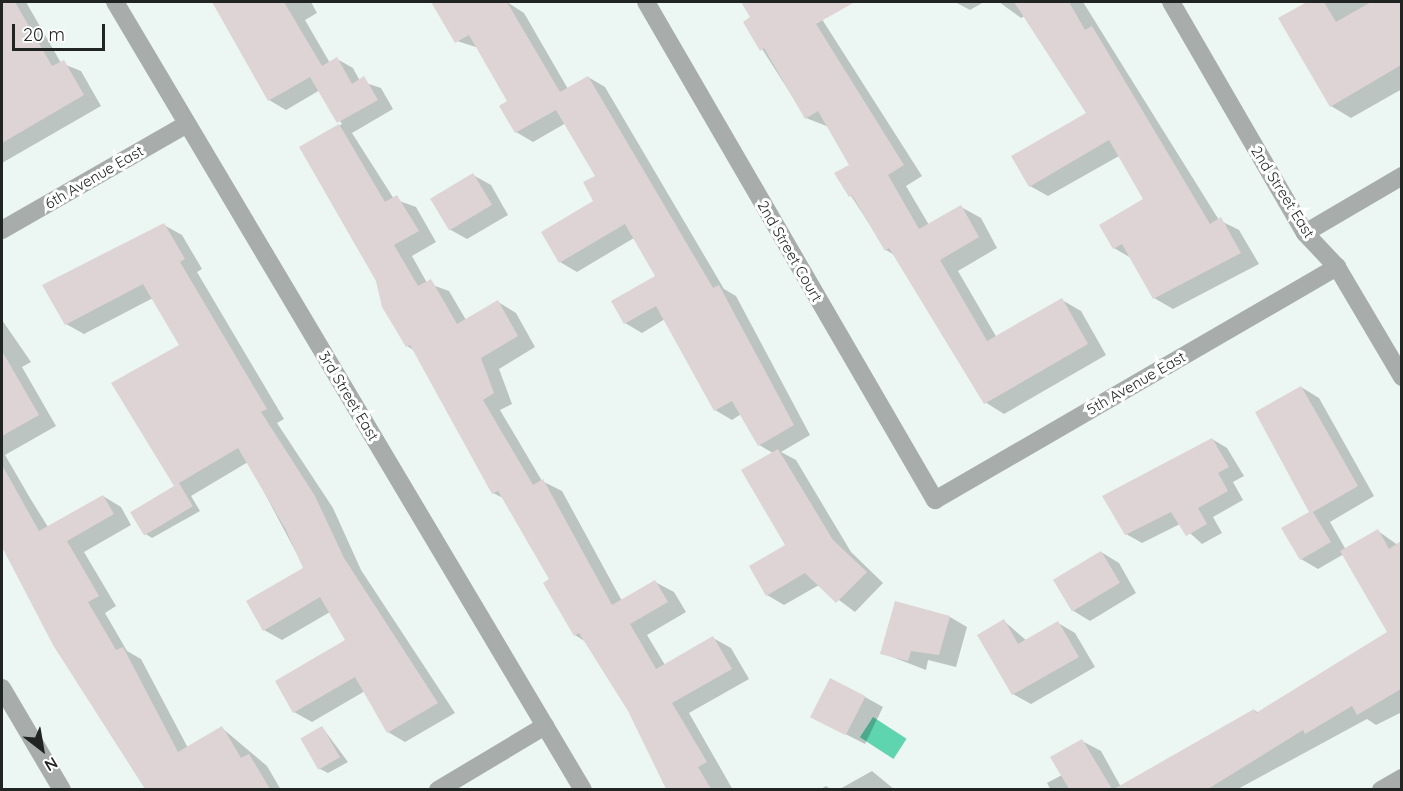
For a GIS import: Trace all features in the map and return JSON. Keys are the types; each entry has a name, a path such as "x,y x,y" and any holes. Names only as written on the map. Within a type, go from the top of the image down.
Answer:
{"street":[{"name":"3rd Street East","path":"115,2 583,789"},
{"name":"2nd Street Court","path":"646,2 935,500"},
{"name":"2nd Street East","path":"1171,2 1305,233 1337,267 1401,377"},
{"name":"6th Avenue East","path":"2,230 187,124"},
{"path":"1305,233 1401,176"},
{"name":"5th Avenue East","path":"935,500 1337,267"},
{"path":"2,688 62,789"},
{"path":"438,789 545,726"},
{"path":"1382,789 1401,778"}],"shaded area":[{"path":"873,717 907,739 893,759 860,737"}],"building":[{"path":"2,2 15,2 52,66 64,60 84,95 2,143"},
{"path":"212,2 284,2 322,66 337,57 352,84 364,76 378,100 337,123 310,77 268,101"},
{"path":"431,2 507,2 560,92 588,76 713,288 719,285 794,425 758,446 732,401 714,411 656,306 624,324 611,301 655,276 625,224 559,263 541,232 593,201 583,182 595,176 556,110 515,133 499,106 507,101 469,35 455,43"},
{"path":"741,2 855,2 816,24 904,165 888,175 919,229 961,205 979,237 940,260 987,341 1062,298 1088,344 984,404 889,248 885,251 852,195 849,197 834,173 849,165 818,111 805,119 764,48 760,51 743,22 750,17"},
{"path":"1014,2 1069,2 1085,30 1092,26 1210,224 1221,217 1241,253 1153,299 1122,244 1113,249 1099,225 1143,199 1109,140 1029,187 1011,156 1086,113"},
{"path":"1307,2 1324,2 1336,22 1371,2 1401,2 1401,65 1330,107 1278,18"},
{"path":"339,124 385,202 397,195 419,231 394,245 418,286 431,279 457,324 498,300 518,336 481,358 494,393 483,400 533,485 543,479 612,605 655,580 668,602 630,624 656,669 713,636 732,669 672,703 707,762 698,767 711,789 666,789 628,711 579,633 574,636 543,583 549,579 498,491 492,494 410,345 406,347 382,307 376,281 299,147"},
{"path":"473,173 492,205 449,230 430,199"},
{"path":"164,223 185,259 180,262 267,409 261,412 315,496 344,558 438,703 387,733 355,677 293,713 275,681 345,640 320,597 263,631 246,601 303,568 286,530 238,448 174,486 111,383 179,345 143,284 65,325 42,285"},
{"path":"2,351 39,415 2,436"},
{"path":"1301,386 1358,486 1313,512 1331,542 1300,560 1281,528 1309,512 1255,412"},
{"path":"1212,438 1229,467 1218,473 1228,491 1198,508 1207,524 1186,536 1171,512 1125,535 1102,496"},
{"path":"778,449 833,540 867,572 836,603 805,573 766,596 749,566 785,545 741,470"},
{"path":"2,465 39,531 103,495 114,514 67,541 99,596 88,602 116,650 123,647 178,752 222,726 241,758 249,754 270,789 145,789 53,645 2,547"},
{"path":"179,483 193,506 144,536 130,512"},
{"path":"1378,529 1389,549 1401,541 1401,689 1357,715 1352,706 1305,734 1303,730 1208,789 1114,789 1254,709 1256,713 1387,632 1340,551"},
{"path":"1101,551 1120,583 1072,612 1053,580"},
{"path":"895,601 950,616 939,655 911,651 908,661 880,654"},
{"path":"1004,619 1018,644 1058,621 1079,657 1012,695 977,635"},
{"path":"830,678 866,696 846,735 810,717"},
{"path":"322,726 340,757 318,770 300,738"},
{"path":"1082,739 1112,789 1069,789 1050,757"}]}
